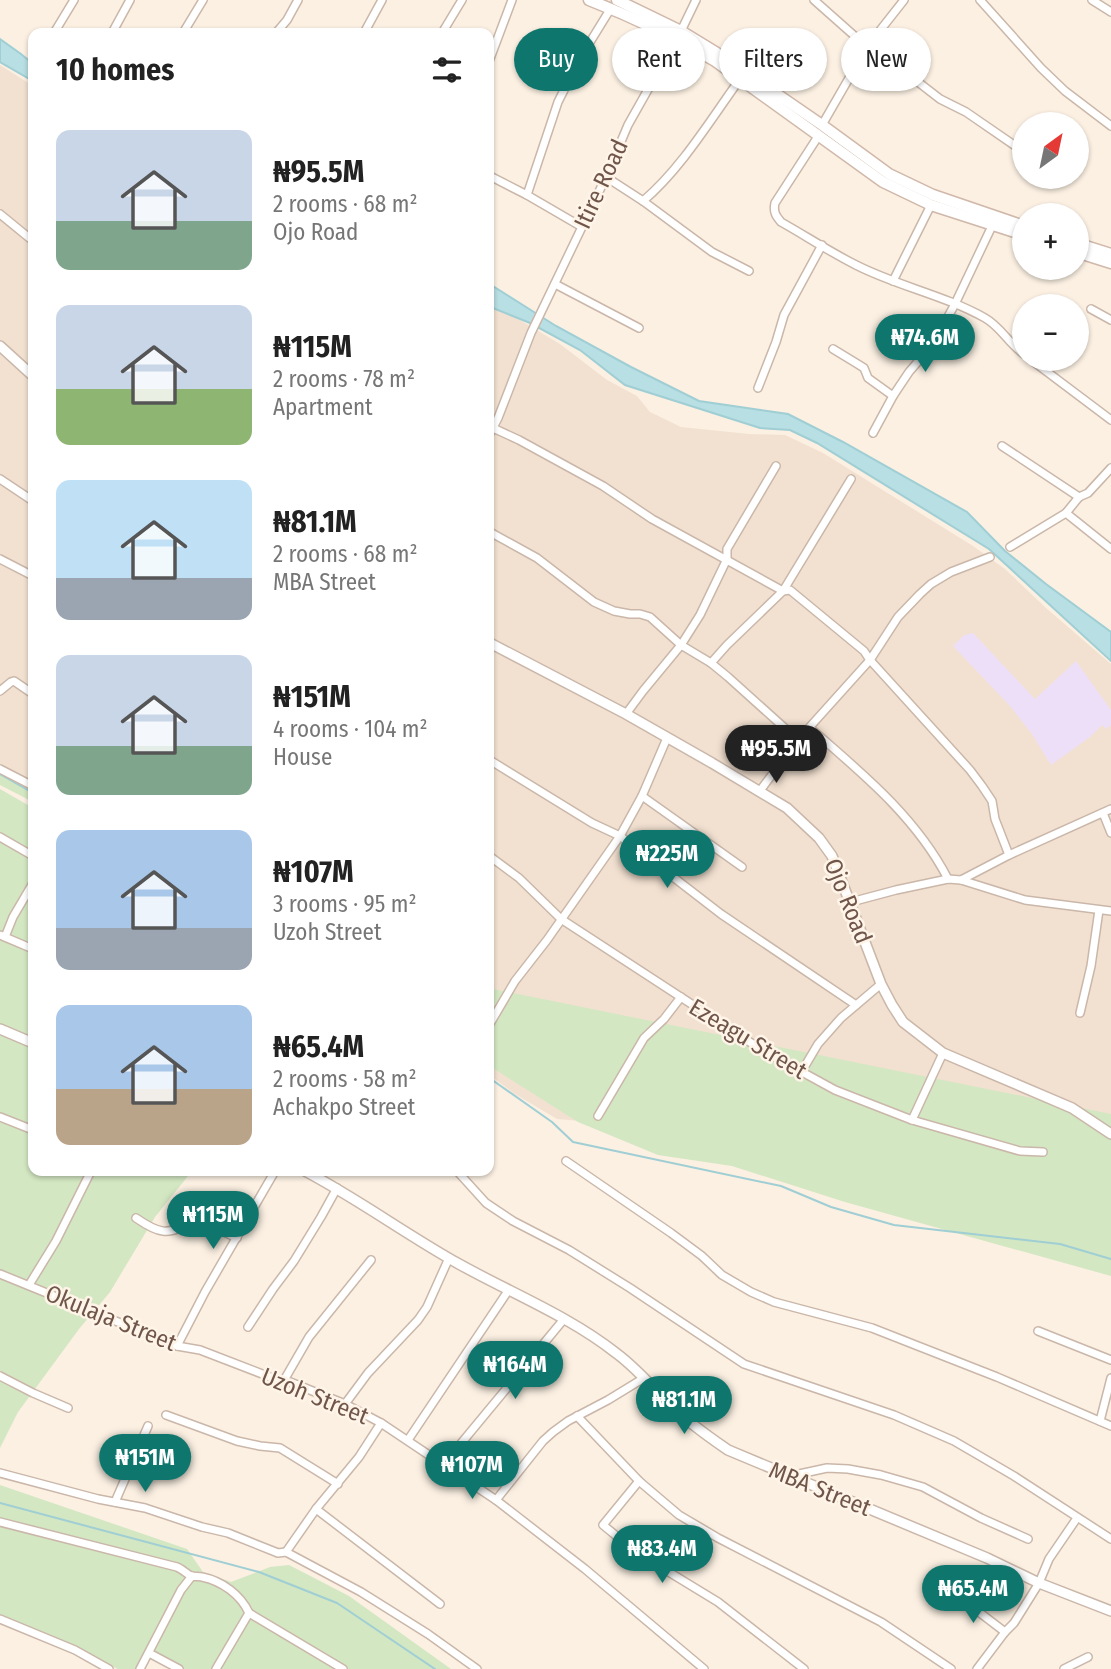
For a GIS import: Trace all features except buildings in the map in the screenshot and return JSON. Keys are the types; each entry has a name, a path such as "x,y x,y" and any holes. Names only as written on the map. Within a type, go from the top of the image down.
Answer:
{"main road":[{"path":"589,0 614,4 664,28"},
{"path":"764,91 889,174 933,195 1012,222"},
{"path":"820,130 883,182 931,205 1012,232"},
{"path":"1089,247 1111,254"},
{"path":"1089,256 1111,263"}],"street":[{"path":"57,28 74,0"},
{"path":"115,28 130,0"},
{"path":"186,28 204,0"},
{"path":"281,28 298,0"},
{"path":"367,28 382,0"},
{"path":"445,28 461,0"},
{"path":"494,48 512,0"},
{"name":"Itire Road","path":"682,28 696,0"},
{"path":"814,0 848,28"},
{"path":"882,28 904,0"},
{"path":"980,0 1026,53 1065,91 1111,126"},
{"path":"1092,0 1111,12"},
{"path":"527,195 558,102 579,60 614,4"},
{"name":"Itire Road","path":"494,426 531,333 648,91"},
{"path":"643,201 656,190 698,139 731,91"},
{"path":"842,91 775,203 776,216 781,222 857,266 986,318 999,327 1012,343"},
{"path":"929,91 1012,144"},
{"path":"606,177 712,252 749,271"},
{"path":"494,178 582,227"},
{"path":"893,281 931,205"},
{"path":"0,214 28,237"},
{"path":"873,433 909,372 933,344 992,226"},
{"path":"758,388 784,314 822,246"},
{"path":"555,284 639,328"},
{"path":"1091,309 1111,320"},
{"path":"0,346 28,371"},
{"path":"833,349 864,368 868,378 893,396"},
{"path":"1046,371 1111,420"},
{"path":"494,428 603,486 686,539 783,591 790,590 797,595 864,651 970,771 992,801 1009,855"},
{"path":"1002,446 1080,497"},
{"path":"626,714 681,645 727,559 727,549 776,466"},
{"path":"1010,547 1066,513 1111,468"},
{"path":"0,479 28,498"},
{"path":"711,663 783,591 851,479"},
{"path":"1066,513 1111,549"},
{"path":"494,534 537,558 594,602 614,611 650,618 681,645 728,677 798,740"},
{"path":"759,792 798,740 870,660 898,617 931,584 951,572 990,557"},
{"path":"0,559 28,573"},
{"name":"Ojo Road","path":"494,645 626,714 787,808 819,838 832,856 881,984 903,1022 943,1053 1072,1108 1111,1134"},
{"path":"0,691 14,681 28,691"},
{"path":"810,728 873,783 901,812 924,839 948,879"},
{"path":"494,1017 515,981 620,836 642,796 667,738"},
{"path":"494,764 592,823 620,836 721,914 856,1005"},
{"path":"0,769 28,783"},
{"path":"642,796 742,867"},
{"path":"961,880 1107,811 1111,833"},
{"path":"0,837 28,853"},
{"name":"Ezeagu Street","path":"494,859 519,878 561,919 762,1049 835,1090 912,1120 1020,1151 1043,1152"},
{"path":"850,902 948,879 961,880 1025,900 1111,911"},
{"path":"28,891 2,936 28,947"},
{"path":"1080,1013 1091,966 1099,910"},
{"path":"802,1071 818,1044 841,1018 881,984"},
{"path":"598,1116 644,1038 681,997"},
{"path":"0,1029 28,1040"},
{"path":"912,1120 943,1053"},
{"path":"0,1116 28,1128"},
{"path":"566,1161 671,1233 722,1275 751,1292 774,1302 872,1328 1111,1426"},
{"path":"29,1285 56,1241 88,1176"},
{"path":"177,1346 272,1176"},
{"name":"MBA Street","path":"314,1176 422,1243 564,1319 615,1352 699,1430 728,1450 1111,1611"},
{"path":"462,1176 486,1203 513,1221 569,1250 744,1364 894,1415 954,1441 1111,1539"},
{"path":"248,1327 294,1261 337,1188"},
{"path":"136,1218 163,1232 176,1231 201,1221 237,1238"},
{"path":"345,1404 368,1373 418,1320 427,1307 449,1258"},
{"path":"283,1382 309,1337 371,1260"},
{"name":"Okulaja Street","path":"0,1274 177,1346 200,1350 223,1359"},
{"path":"408,1440 508,1291"},
{"path":"444,1464 564,1319"},
{"path":"1038,1331 1111,1360"},
{"name":"Uzoh Street","path":"223,1359 345,1404 408,1440 496,1500 585,1569 704,1669"},
{"path":"0,1376 68,1408"},
{"path":"496,1500 553,1432 644,1378"},
{"path":"1100,1421 1111,1378"},
{"path":"166,1415 237,1441 280,1448 338,1484"},
{"path":"577,1416 639,1481 679,1515 881,1622 951,1669"},
{"path":"286,1552 316,1509 359,1457 381,1423"},
{"path":"115,1502 148,1426"},
{"path":"790,1476 827,1468 881,1475 923,1487 1028,1539"},
{"path":"0,1473 98,1499 145,1508 228,1533 278,1553 286,1552 360,1592 428,1634 477,1669"},
{"path":"639,1481 603,1525 636,1552 718,1602 804,1669"},
{"path":"316,1509 440,1604"},
{"path":"977,1669 1014,1623 1039,1583 1049,1559 1077,1517"},
{"path":"0,1522 177,1567 192,1576 211,1579 244,1601 249,1613 344,1669"},
{"path":"140,1669 181,1590 192,1576"},
{"path":"958,1596 1005,1632"},
{"path":"216,1669 249,1613"},
{"path":"0,1619 75,1650 109,1669"},
{"path":"149,1653 180,1669"},
{"path":"1064,1669 1088,1657"}],"shaded area":[{"path":"0,65 28,83 28,789 0,773"},
{"path":"494,305 560,344 607,380 637,396 650,412 681,427 785,435 823,453 973,546 1005,569 1111,664 1111,1241 581,1121 557,1119 494,1078"},
{"path":"973,633 1035,699 1076,661 1111,710 1111,725 1106,729 1102,725 1051,765 1010,706 953,646 964,635"}],"green space":[{"path":"0,767 28,782 28,799 0,785"},
{"path":"0,789 28,805 28,1176 188,1176 155,1217 110,1292 18,1412 0,1448"},
{"path":"494,989 1111,1114 1111,1276 845,1202 732,1166 658,1155 578,1122 494,1069"},
{"path":"0,1485 187,1549 203,1572 231,1582 270,1567 289,1565 349,1596 451,1669 170,1669 151,1657 144,1669 118,1669 0,1614"}],"water":[{"path":"0,39 28,60 28,78 0,62"},
{"path":"494,287 556,326 699,401 788,414 967,512 1005,551 1111,632 1111,661 989,549 817,443 790,430 760,428 625,385 580,350 530,323 494,308"}],"waterway":[{"path":"0,774 28,790"},
{"path":"494,1081 552,1122 573,1142 781,1186 831,1207 894,1225 1060,1244 1111,1259"},
{"path":"0,1503 259,1572 337,1603 435,1669"}]}
